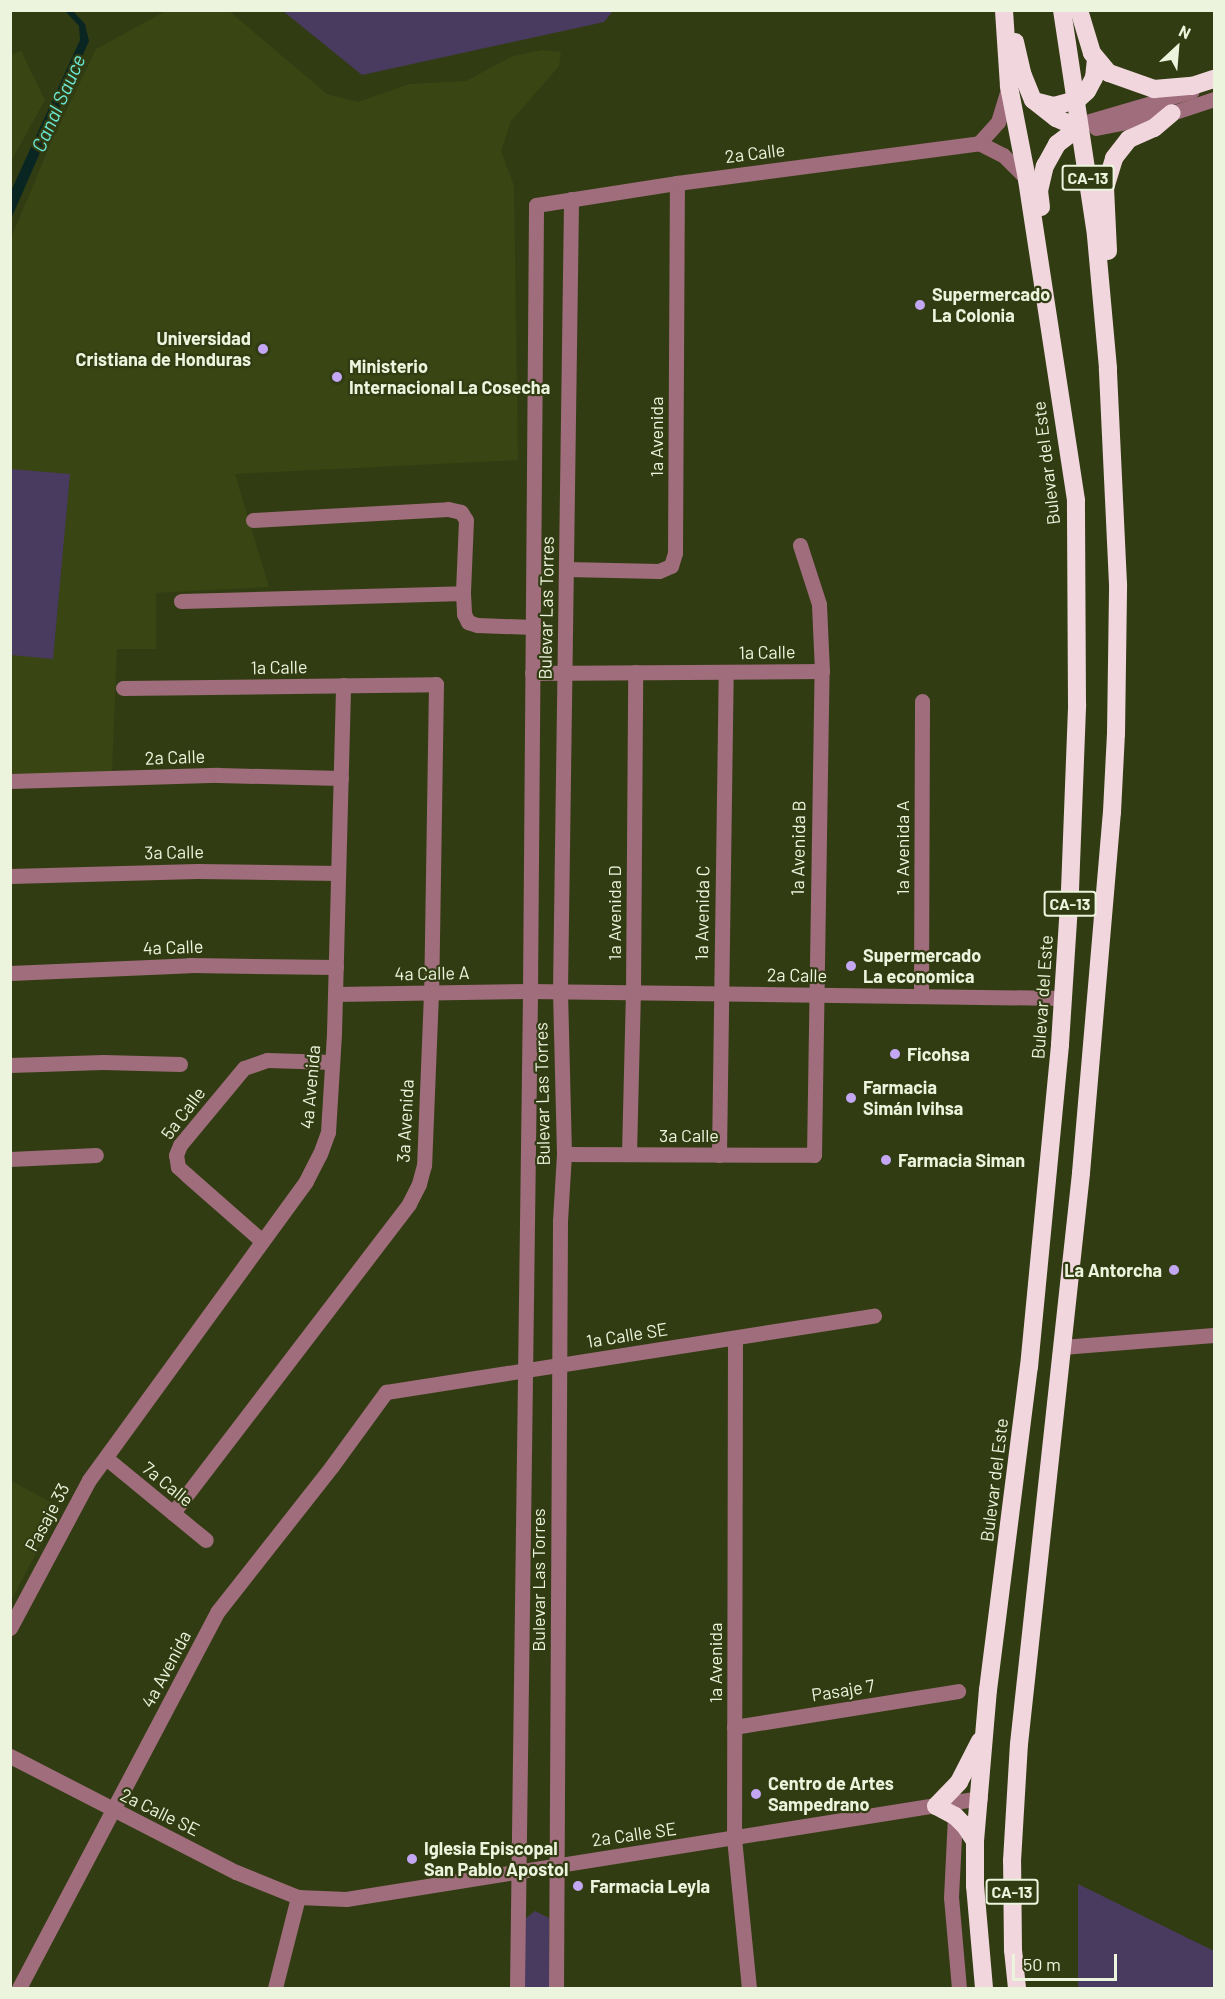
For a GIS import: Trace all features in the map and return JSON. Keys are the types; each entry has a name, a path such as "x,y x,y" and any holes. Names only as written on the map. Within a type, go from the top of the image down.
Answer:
{"highway":[{"name":"Bulevar del Este","path":"984,1989 975,1886 975,1841 985,1728 1029,1367 1064,998 1077,704 1076,500 1027,179 1009,86 1004,10"},
{"path":"1010,10 1020,65 1033,100 1056,118 1078,128"},
{"name":"CA-13","path":"1017,1989 1013,1950 1012,1861 1019,1744 1081,1173 1112,812 1118,584 1108,368 1096,234 1062,10"},
{"path":"1079,10 1087,42 1096,59 1109,73 1154,89 1192,86 1215,80"},
{"path":"1033,100 1054,106 1077,100 1087,91 1094,78 1096,59"},
{"path":"1112,812 1124,729 1126,556 1120,394 1108,270 1106,188 1110,166 1121,146 1134,136 1154,128 1172,113"},
{"path":"1069,458 1070,426 1067,385 1039,191 1042,173 1053,149 1063,138 1078,128"},
{"path":"975,1841 955,1816 936,1806 958,1782 985,1728"}],"street":[{"path":"1078,128 1090,121 1208,87 1215,80"},
{"path":"1009,86 998,122 979,143 1003,155 1027,179"},
{"path":"1078,128 1090,129 1172,113 1215,99"},
{"name":"2a Calle","path":"536,205 677,183 979,143"},
{"name":"1a Avenida","path":"566,569 659,571 670,566 675,553 677,183"},
{"name":"Bulevar Las Torres","path":"556,1989 560,1221 564,1154 560,991 571,199"},
{"name":"Bulevar Las Torres","path":"517,1989 530,991 536,205"},
{"path":"253,520 448,509 461,512 466,520 463,593 464,614 468,622 477,625 533,627"},
{"name":"1a Avenida B","path":"800,545 819,604 822,671 814,1155"},
{"path":"181,601 463,593"},
{"name":"1a Calle","path":"532,673 822,671"},
{"name":"1a Avenida D","path":"629,1154 633,992 635,672"},
{"name":"1a Avenida C","path":"719,1155 726,672"},
{"name":"1a Calle","path":"123,688 436,684"},
{"name":"3a Avenida","path":"173,1513 409,1204 424,1165 431,993 436,684"},
{"name":"4a Avenida","path":"106,1458 306,1181 320,1155 328,1132 336,967 343,686"},
{"name":"1a Avenida A","path":"921,996 922,701"},
{"name":"2a Calle","path":"10,781 218,775 341,778"},
{"name":"3a Calle","path":"10,876 197,871 338,873"},
{"name":"4a Calle","path":"10,973 190,965 336,967"},
{"name":"2a Calle","path":"530,991 1064,998"},
{"name":"4a Calle A","path":"335,994 530,991"},
{"name":"5a Calle","path":"262,1241 178,1167 176,1155 180,1145 244,1068 267,1060 332,1062"},
{"name":"5a Calle","path":"10,1065 103,1062 180,1064"},
{"name":"3a Calle","path":"564,1154 814,1155"},
{"path":"10,1159 96,1155"},
{"name":"1a Calle SE","path":"386,1392 874,1316"},
{"path":"1062,1347 1215,1335"},
{"name":"1a Avenida","path":"735,1338 734,1838 749,1989"},
{"name":"4a Avenida","path":"18,1989 218,1611 386,1392"},
{"name":"7a Calle","path":"106,1458 206,1540"},
{"name":"Pasaje 33","path":"10,1628 89,1480 106,1458"},
{"name":"Pasaje 7","path":"734,1727 958,1691"},
{"name":"2a Calle SE","path":"10,1756 236,1872 298,1897 346,1899 980,1798"},
{"path":"955,1816 951,1897 959,1989"},
{"path":"275,1989 298,1897"}],"shaded area":[{"name":"Universidad Cristiana de Honduras","path":"166,11 229,11 327,94 358,102 409,84 466,81 513,56 542,50 561,52 559,66 511,121 501,151 514,186 518,460 235,474 269,587 156,593 156,649 117,649 112,773 11,774 11,238 51,143 96,49"},
{"path":"283,11 613,11 604,22 362,75"},
{"path":"21,51 45,100 11,161 11,55"},
{"path":"10,469 70,474 53,659 11,655"},
{"path":"11,1481 60,1507 11,1601"},
{"path":"1078,1884 1214,1951 1214,1988 1078,1988"},
{"path":"535,1911 549,1918 549,1988 525,1988 525,1919"}],"water":[{"name":"Canal Sauce","path":"65,11 73,11 85,24 89,41 11,219 11,191 80,40 79,26"}],"place":[{"name":"Supermercado La Colonia","path":"920,305"},
{"name":"Universidad Cristiana de Honduras","path":"263,349"},
{"name":"Ministerio Internacional La Cosecha","path":"337,377"},
{"name":"Supermercado La economica","path":"851,966"},
{"name":"Ficohsa","path":"895,1054"},
{"name":"Farmacia Simán Ivihsa","path":"851,1098"},
{"name":"Farmacia Siman","path":"886,1160"},
{"name":"La Antorcha","path":"1174,1270"},
{"name":"Centro de Artes Sampedrano","path":"756,1794"},
{"name":"Iglesia Episcopal San Pablo Apostol","path":"412,1859"},
{"name":"Farmacia Leyla","path":"578,1886"}]}
